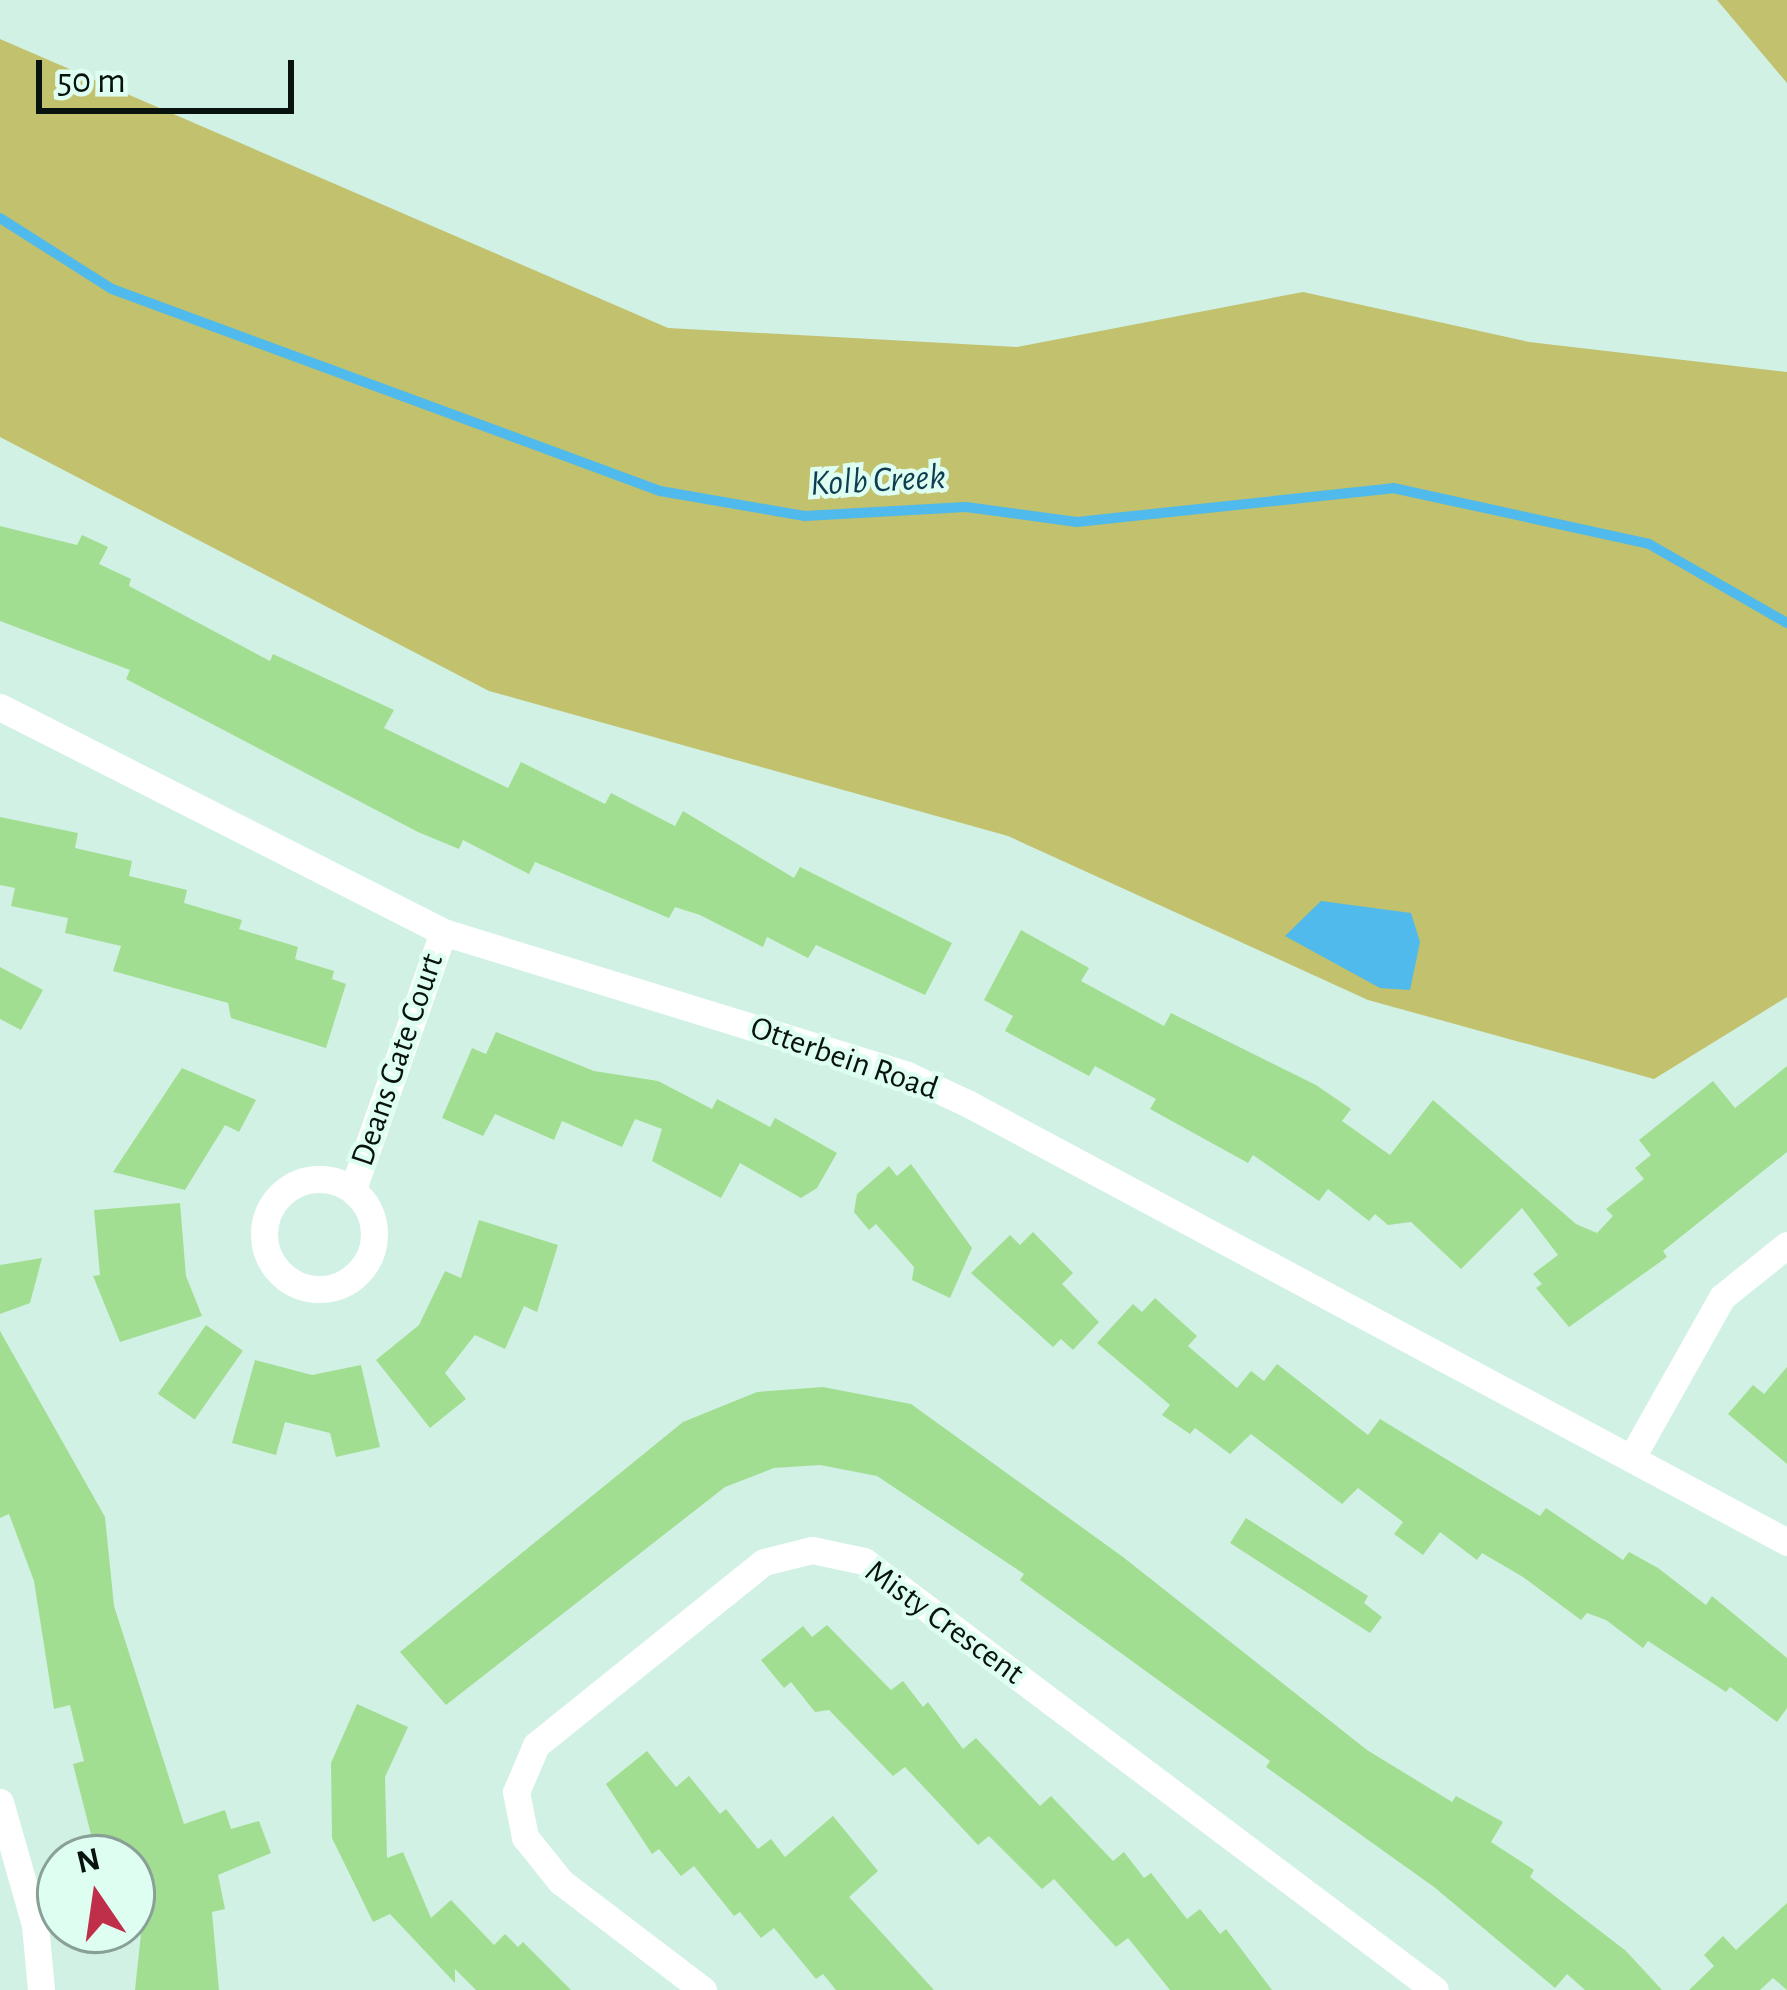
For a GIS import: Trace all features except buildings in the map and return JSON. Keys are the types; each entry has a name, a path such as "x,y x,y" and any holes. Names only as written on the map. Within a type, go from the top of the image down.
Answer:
{"street":[{"name":"Otterbein Road","path":"0,707 443,932 907,1076 1787,1543"},
{"name":"Deans Gate Court","path":"353,1189 443,932"},
{"name":"Deans Gate Court","path":"321,1177 353,1189 374,1222 361,1270 328,1288 284,1277 264,1245 268,1208 279,1193 321,1177"},
{"path":"1631,1457 1721,1297 1787,1244"},
{"name":"Misty Crescent","path":"703,1990 561,1882 525,1837 516,1792 536,1745 764,1562 812,1550 864,1561 1435,1990"},
{"path":"0,1802 34,1925 40,1990"}],"shaded area":[{"path":"1717,0 1787,0 1787,83"},
{"path":"0,39 668,328 1017,347 1303,292 1529,342 1787,372 1787,997 1654,1079 1368,1000 1008,836 489,691 0,437"}],"water":[{"path":"1321,901 1411,913 1420,942 1410,990 1380,988 1285,936"}],"waterway":[{"name":"Kolb Creek","path":"0,218 112,289 660,491 805,516 966,507 1077,522 1393,488 1649,544 1787,623"}]}
